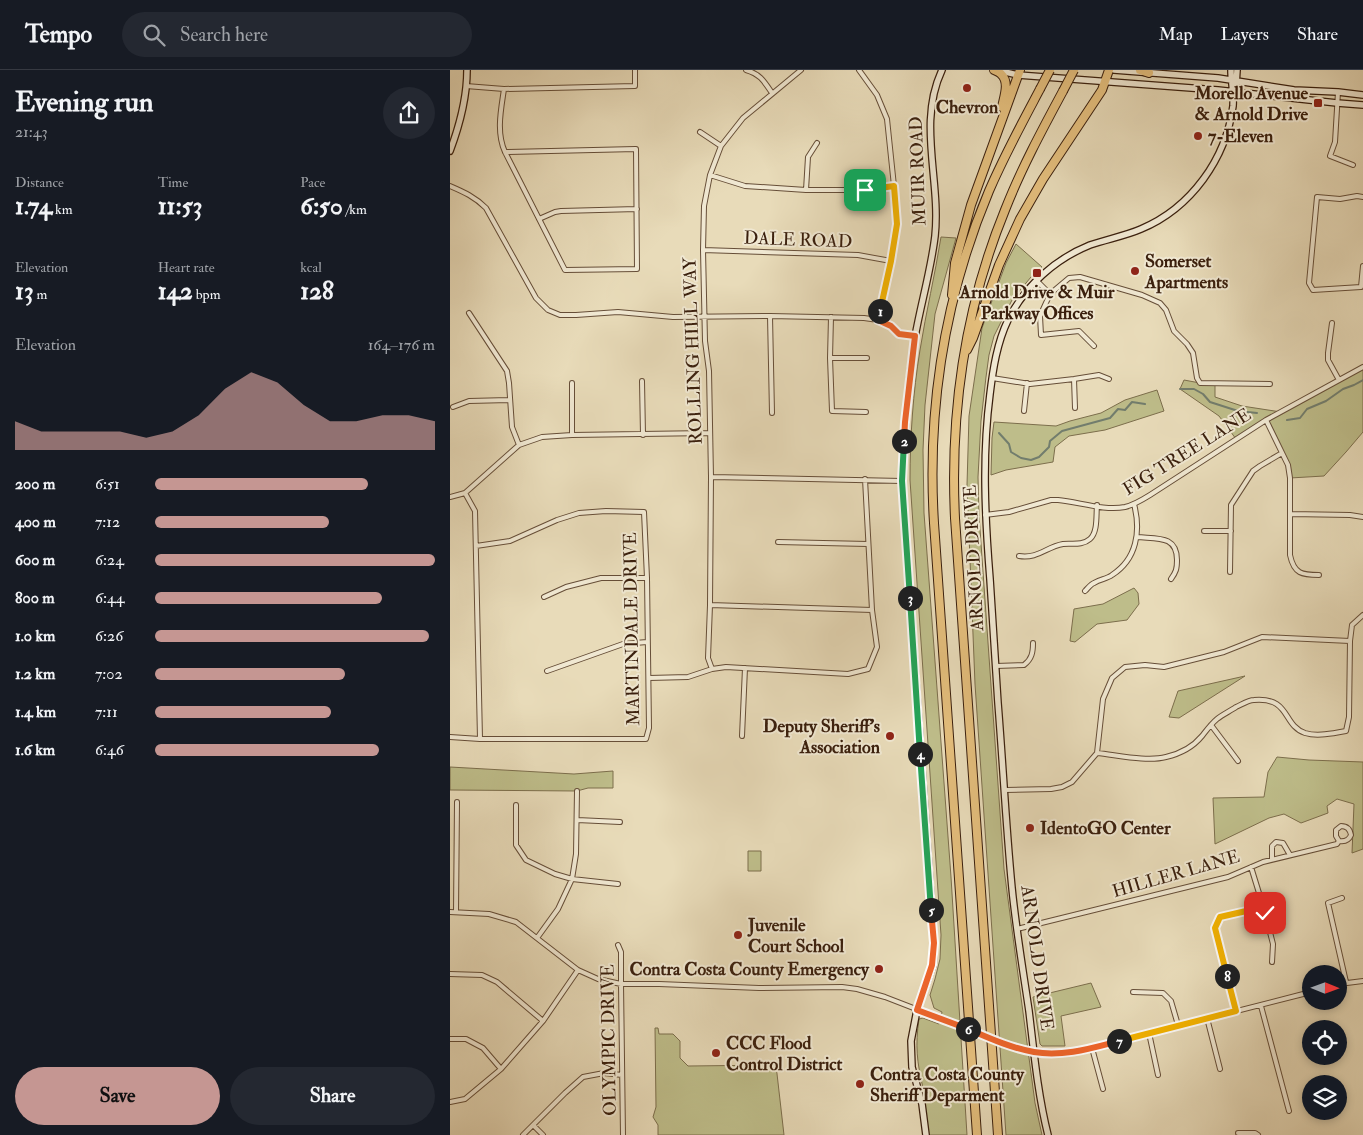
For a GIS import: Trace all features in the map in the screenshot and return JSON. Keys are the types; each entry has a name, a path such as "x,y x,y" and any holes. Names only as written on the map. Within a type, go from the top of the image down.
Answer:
{"highway":[{"path":"994,70 1002,74 1005,80 1006,92 1001,121"},
{"path":"977,1135 933,492 933,450 937,390 945,337 966,254 989,192 1050,70"},
{"path":"998,1135 955,506 955,434 963,359 978,291 998,228 1024,167 1074,70"},
{"path":"963,359 973,338 998,265 1020,219 1047,172 1102,90 1109,70"},
{"path":"1140,70 1149,73"},
{"path":"952,307 953,275 961,239 971,205 1019,72"}],"street":[{"path":"450,151 455,138 466,86 467,70"},
{"path":"466,86 504,89 635,86 635,70"},
{"path":"746,70 755,73 765,82 772,93"},
{"name":"ROLLING HILL WAY","path":"712,669 708,658 711,476 709,371 705,340 704,206 710,175 721,146 742,118 802,70"},
{"path":"859,70 877,95 887,119 897,224 878,320"},
{"name":"MUIR ROAD","path":"926,1135 922,1104 912,1067 911,1041 917,1010 932,965 934,943 902,481 905,422 915,336 935,236 935,189 930,125 933,100 938,78 942,70"},
{"path":"994,70 1363,105"},
{"path":"1114,70 1218,78 1294,90 1363,95"},
{"name":"ARNOLD DRIVE","path":"1048,1135 1034,1052 1010,869 985,515 986,422 992,378 1000,339 1008,320 1036,280 1061,260 1088,246 1134,232 1156,222 1173,211 1191,195 1206,175 1224,141 1233,105 1234,81 1231,70"},
{"name":"ARNOLD DRIVE","path":"1234,81 1237,70"},
{"path":"504,89 499,131 501,143 505,152 565,270 637,268 636,149 505,152"},
{"path":"1338,92 1335,142 1330,156 1353,165"},
{"path":"700,132 721,146"},
{"path":"806,190 808,157 817,143"},
{"path":"710,175 745,186 806,190 865,190 894,186"},
{"path":"450,186 471,195 486,208 536,298 548,310 560,315 576,316 618,312 705,317 864,318 878,320 891,326 899,334 915,336"},
{"path":"1363,197 1357,196 1340,199 1317,197 1309,284 1313,290 1361,287 1363,266"},
{"path":"539,219 561,211 637,209"},
{"name":"DALE ROAD","path":"703,250 858,255 891,261"},
{"path":"1094,346 1079,331 1041,335 1040,316 1050,294 1069,278 1080,278 1142,295 1160,303 1166,310 1174,331 1187,344 1193,354 1197,378 1200,383 1270,384"},
{"path":"1036,280 1050,294"},
{"path":"469,313 507,371 512,427 519,445"},
{"path":"770,316 772,413"},
{"path":"831,317 832,411 866,412"},
{"path":"1332,323 1328,360 1339,380"},
{"path":"830,358 867,358"},
{"name":"FIG TREE LANE","path":"985,515 1010,512 1051,500 1116,508 1134,504 1266,420 1363,367"},
{"path":"992,378 1027,383 1074,380 1099,375 1109,379"},
{"path":"1074,380 1076,408"},
{"path":"642,381 643,435"},
{"path":"572,383 572,435"},
{"path":"1024,411 1027,383"},
{"path":"453,408 469,401 509,400"},
{"path":"1266,420 1288,465 1291,514 1290,555 1292,566 1299,572 1308,575 1319,575"},
{"path":"450,497 465,493 519,445 542,437 710,433"},
{"path":"1230,572 1231,505 1253,471 1282,453"},
{"path":"711,476 902,481"},
{"path":"648,678 688,677 712,669 726,667 848,674 868,670 877,647 872,610 865,479"},
{"path":"450,737 480,739 475,511 465,493"},
{"path":"1085,591 1094,583 1114,574 1131,555 1137,537 1138,518 1134,504"},
{"path":"1019,556 1029,557 1062,544 1083,543 1091,538 1095,529 1097,505"},
{"name":"MARTINDALE DRIVE","path":"476,546 510,541 557,520 579,513 606,511 644,512 649,728 646,739 480,739"},
{"path":"1291,514 1363,517"},
{"path":"1204,531 1231,531"},
{"path":"1137,537 1165,540 1173,543 1177,551 1177,571 1171,579"},
{"path":"778,542 868,544"},
{"path":"544,597 566,587 601,578 647,578"},
{"path":"710,605 872,610"},
{"path":"1098,753 1150,759 1167,757 1199,740 1216,719 1252,700 1272,701 1285,711 1295,727 1305,733 1327,734 1346,731 1349,717 1350,640 1352,625 1363,615"},
{"path":"1005,790 1052,789 1072,782 1098,753 1103,699 1112,678 1125,667 1145,665 1164,668 1224,652 1262,637 1350,640"},
{"path":"547,671 623,644 647,642"},
{"path":"996,666 1024,665 1030,658 1034,643"},
{"path":"742,736 745,668"},
{"path":"1211,725 1238,761"},
{"path":"537,938 558,909 572,879 576,854 577,791"},
{"path":"456,912 457,802"},
{"path":"516,805 516,845 526,860 555,874 572,879 618,884"},
{"path":"577,820 620,822"},
{"path":"1341,826 1347,827 1350,832 1350,838 1345,841 1339,840 1336,836 1336,830 1341,826"},
{"name":"HILLER LANE","path":"1017,929 1228,877 1272,859 1337,844 1339,840"},
{"path":"1272,859 1272,846 1276,842 1283,843 1290,855"},
{"path":"1252,866 1259,893 1259,911"},
{"path":"1342,898 1328,903 1342,965"},
{"path":"1236,1011 1215,928 1220,917 1255,909 1265,913 1273,944 1272,962"},
{"path":"450,912 489,914 516,922 578,970 598,979 621,984 759,988 842,987 870,992 1016,1048 1034,1052 1056,1053 1092,1048 1302,994"},
{"name":"OLYMPIC DRIVE","path":"618,945 621,952 623,1135"},
{"path":"450,1102 466,1099 501,1069 543,1021 578,970"},
{"path":"450,974 482,975 497,982 543,1021"},
{"path":"1348,982 1363,981"},
{"path":"1133,992 1163,993 1171,1001 1178,1025"},
{"path":"1260,1006 1289,1110"},
{"path":"1208,1018 1220,1069"},
{"path":"1148,1033 1158,1075"},
{"path":"450,1039 466,1039 483,1048 501,1069"},
{"path":"1092,1048 1103,1089"},
{"path":"522,1135 583,1077 604,1073 622,1075"},
{"path":"533,1125 543,1135"},
{"path":"1238,1133 1258,1135"}],"shaded area":[{"path":"941,237 956,238 935,314 925,405 923,450 924,513 951,877 967,1135 926,1135 918,1090 923,1088 917,1054 919,1019 923,1018 939,1024 942,1012 934,1008 930,995 940,959 941,935 910,480 914,399 918,366"},
{"path":"1016,244 1042,267 1012,300 994,336 989,355 981,421 978,477 979,515 1004,869 1035,1103 1042,1135 1006,1135 975,684 967,485 969,416 982,328 1006,263"},
{"path":"1363,367 1363,432 1324,476 1290,478 1288,465 1266,420 1236,439 1219,416 1180,389 1184,380 1215,383 1215,397 1242,406 1281,412"},
{"path":"1157,390 1164,411 1105,430 1069,436 1055,447 1053,462 1006,470 991,475 994,422 1056,426 1101,413 1125,400"},
{"path":"1134,588 1138,593 1139,604 1127,620 1097,624 1075,642 1070,641 1074,609 1103,604"},
{"path":"1245,676 1179,718 1169,717 1178,691"},
{"path":"1277,757 1363,762 1363,849 1352,853 1354,804 1337,799 1327,806 1328,813 1301,823 1284,814 1269,818 1215,844 1213,798 1264,797 1268,772"},
{"path":"450,767 574,774 613,771 613,788 588,788 577,791 450,790"},
{"path":"748,851 761,851 761,871 748,871"},
{"path":"1091,983 1101,1007 1061,1016 1065,1046 1042,1046 1040,1044 1033,997"},
{"path":"655,1028 658,1028 659,1034 673,1034 680,1041 680,1058 688,1066 776,1065 784,1135 658,1135 658,1125 653,1117 656,1107"}],"waterway":[{"path":"1287,420 1300,418 1307,409 1326,401 1343,389 1363,380"},
{"path":"1180,389 1194,389 1203,394 1210,402 1238,411 1257,413"},
{"path":"999,433 1009,444 1011,452 1021,458 1031,460 1039,457 1049,447 1050,441 1062,431 1110,418 1118,409 1125,410 1132,402 1145,404"}],"place":[{"name":"Chevron","path":"967,88"},
{"name":"Morello Avenue & Arnold Drive","path":"1318,103"},
{"name":"7-Eleven","path":"1198,136"},
{"name":"Somerset Apartments","path":"1135,271"},
{"name":"Arnold Drive & Muir Parkway Offices","path":"1037,273"},
{"name":"Deputy Sheriff's Association","path":"890,736"},
{"name":"IdentoGO Center","path":"1030,828"},
{"name":"Juvenile Court School","path":"738,935"},
{"name":"Contra Costa County Emergency","path":"879,969"},
{"name":"CCC Flood Control District","path":"716,1053"},
{"name":"Contra Costa County Sheriff Deparment","path":"860,1084"}],"route":[{"path":"865,190 894,186 897,224 878,320 891,326 899,334 915,336 905,422 902,481 934,943 929,978 917,1010 1016,1048 1034,1052 1056,1053 1092,1048 1236,1011 1215,928 1220,917 1255,909 1265,913"}]}
